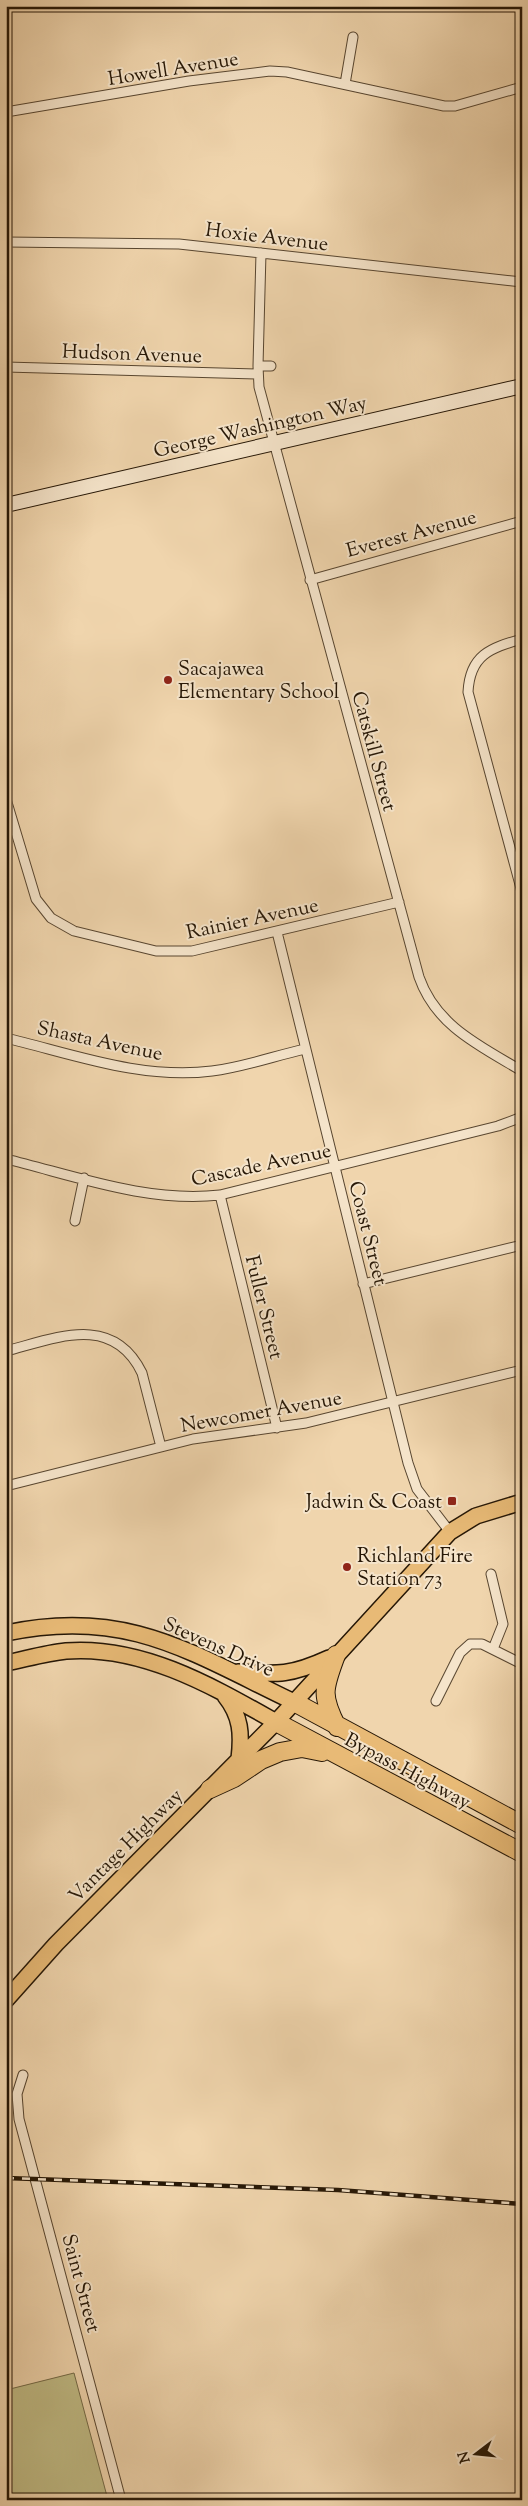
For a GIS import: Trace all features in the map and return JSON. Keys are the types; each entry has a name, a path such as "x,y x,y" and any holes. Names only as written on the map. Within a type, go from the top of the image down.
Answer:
{"highway":[{"path":"336,1655 324,1696 337,1728"},
{"name":"Bypass Highway","path":"294,1702 337,1728 522,1825"},
{"name":"Bypass Highway","path":"276,1722 522,1853"},
{"path":"210,1788 234,1778 261,1760 280,1752 302,1748 338,1755"}],"main road":[{"name":"George Washington Way","path":"6,505 522,386"},
{"name":"Vantage Highway","path":"6,2000 36,1964 276,1722 450,1532 476,1516 522,1502"},
{"name":"Stevens Drive","path":"6,1634 57,1626 80,1625 120,1630 179,1646 294,1702"},
{"name":"Stevens Drive","path":"6,1664 65,1651 108,1652 140,1659 178,1671 276,1722"},
{"path":"232,1671 284,1674 306,1669 336,1655"},
{"path":"224,1695 234,1710 241,1726 242,1736 239,1759"}],"street":[{"path":"345,84 353,37"},
{"name":"Howell Avenue","path":"6,112 189,81 270,71 287,72 444,106 456,106 522,87"},
{"name":"Hoxie Avenue","path":"6,242 179,244 522,282"},
{"name":"Catskill Street","path":"261,253 258,370 273,444 421,982 435,1007 452,1028 522,1071"},
{"path":"258,370 271,366"},
{"name":"Hudson Avenue","path":"6,367 258,370"},
{"name":"Everest Avenue","path":"310,580 522,521"},
{"path":"522,639 495,646 485,652 472,670 468,692 522,892"},
{"name":"Rainier Avenue","path":"6,799 36,899 52,918 74,931 156,950 192,951 399,902"},
{"name":"Coast Street","path":"277,932 408,1463 417,1489 450,1532"},
{"name":"Shasta Avenue","path":"6,1038 143,1071 178,1073 212,1071 305,1049"},
{"name":"Cascade Avenue","path":"6,1159 165,1197 220,1195 498,1126 522,1116"},
{"path":"75,1221 84,1178"},
{"name":"Fuller Street","path":"220,1195 277,1428"},
{"path":"364,1284 522,1245"},
{"path":"6,1351 77,1334 92,1334 116,1343 137,1363 142,1373 161,1448"},
{"name":"Newcomer Avenue","path":"6,1486 193,1439 306,1423 522,1370"},
{"path":"491,1574 503,1624 493,1649"},
{"path":"436,1700 465,1647 478,1643 522,1664"},
{"name":"Saint Street","path":"23,2075 17,2094 20,2119 121,2500"}],"shaded area":[{"path":"74,2373 108,2500 6,2500 6,2390"}],"railway":[{"path":"6,2178 338,2190 522,2204"}],"place":[{"name":"Sacajawea Elementary School","path":"168,680"},
{"name":"Jadwin & Coast","path":"452,1501"},
{"name":"Richland Fire Station 73","path":"347,1567"}]}
